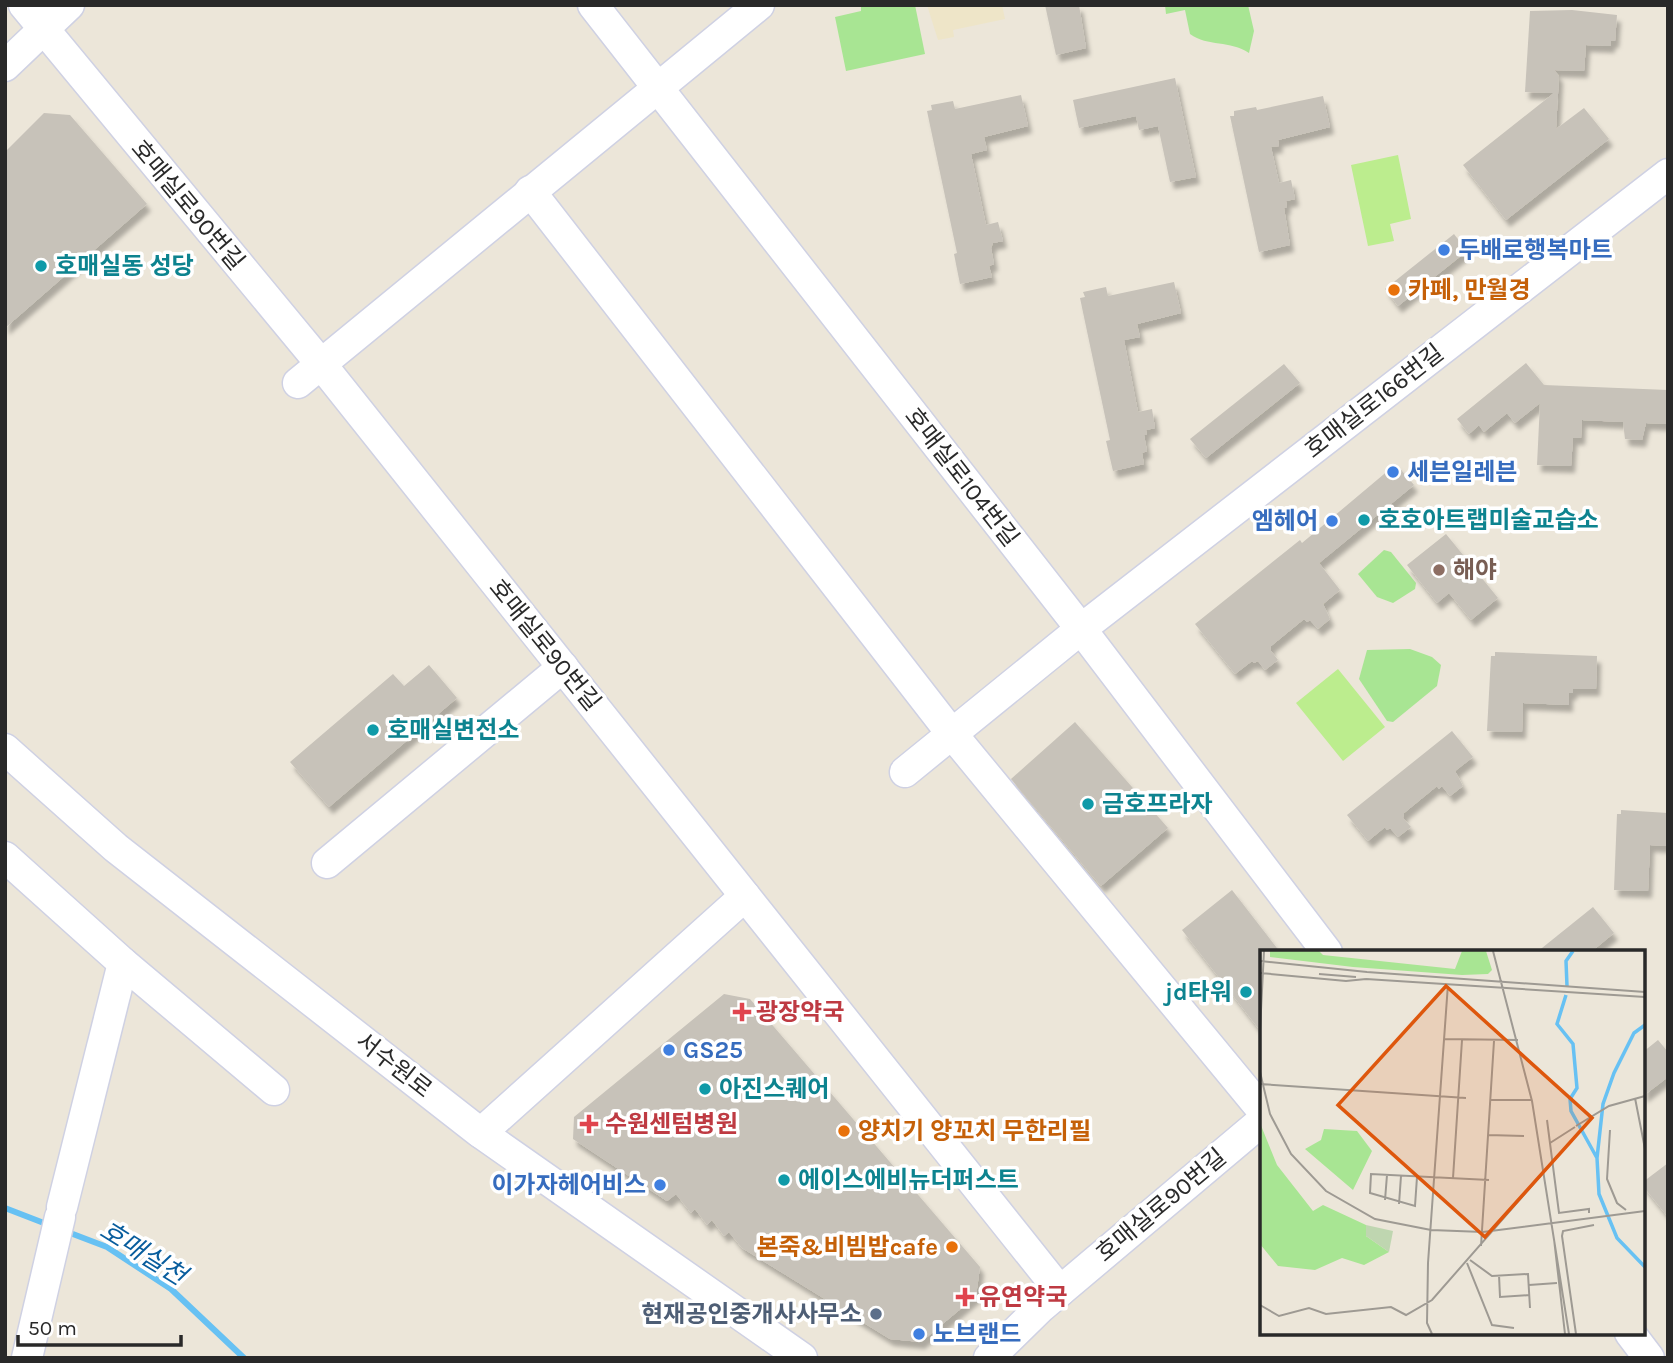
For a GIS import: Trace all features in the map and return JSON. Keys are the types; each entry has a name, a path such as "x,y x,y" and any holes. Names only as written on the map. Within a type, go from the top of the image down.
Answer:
{"street":[{"name":"호매실로90번길","path":"24,5 321,364 1060,1291"},
{"path":"5,66 69,5"},
{"name":"호매실로104번길","path":"593,5 1081,629 1325,950"},
{"path":"298,383 759,5"},
{"name":"호매실로166번길","path":"905,772 1081,629 1668,174"},
{"path":"530,191 952,734 1260,1108"},
{"path":"327,863 562,667"},
{"name":"서수원로","path":"5,749 116,848 481,1133 802,1358"},
{"path":"5,857 123,963 274,1090"},
{"path":"481,1133 745,896"},
{"path":"27,1358 123,963"},
{"name":"호매실로90번길","path":"989,1358 1060,1291 1260,1123"},
{"path":"1632,1335 1649,1358"}],"shaded area":[{"path":"927,5 1002,5 1005,19 953,30 954,37 938,40"}],"green space":[{"path":"861,5 915,5 925,54 846,71 835,17 861,11"},
{"path":"1165,5 1248,5 1254,31 1249,53 1190,34 1185,10 1166,14"},
{"path":"1398,155 1411,219 1390,224 1394,241 1368,246 1351,165"},
{"path":"1384,550 1391,552 1416,583 1415,589 1393,603 1377,597 1358,574"},
{"path":"1410,649 1432,657 1441,665 1437,686 1393,722 1387,721 1359,679 1367,650"},
{"path":"1338,669 1385,727 1343,761 1296,703"}],"building":[{"path":"1045,5 1079,5 1086,48 1056,55"},
{"path":"1572,10 1617,15 1615,41 1611,41 1611,46 1586,45 1584,71 1554,70 1559,76 1556,129 1584,108 1609,139 1506,220 1463,165 1554,93 1525,92 1530,11"},
{"path":"1175,78 1196,177 1170,182 1158,126 1139,130 1136,116 1079,128 1073,100"},
{"path":"1021,95 1028,126 984,137 987,150 971,154 986,225 998,222 1003,241 993,243 991,248 994,264 989,266 992,277 960,284 954,254 957,253 927,111 932,110 931,105 953,101 955,109"},
{"path":"1323,96 1330,127 1278,140 1279,146 1271,147 1279,183 1291,180 1295,199 1286,201 1287,207 1284,208 1290,245 1259,252 1230,116 1234,116 1234,111 1256,107 1257,110"},
{"name":"호매실동 성당","path":"44,113 70,115 147,204 5,328 5,152"},
{"path":"1454,234 1467,251 1398,306 1385,289"},
{"path":"1174,282 1181,313 1137,324 1140,337 1124,340 1138,412 1152,409 1155,428 1146,430 1147,435 1144,435 1147,451 1142,453 1144,464 1113,471 1106,441 1110,440 1080,298 1085,297 1083,292 1106,287 1108,296"},
{"path":"1526,363 1544,385 1668,390 1668,424 1646,423 1642,440 1625,439 1623,422 1582,420 1581,438 1573,438 1571,466 1537,465 1540,403 1515,423 1507,413 1484,432 1479,425 1469,434 1457,419"},
{"path":"1284,364 1300,383 1206,458 1190,439"},
{"path":"1396,464 1414,485 1319,563 1340,590 1323,604 1330,619 1318,629 1310,620 1307,622 1304,619 1271,646 1271,651 1278,660 1265,670 1258,661 1252,661 1235,674 1195,624 1300,540 1302,543"},
{"path":"1446,534 1498,598 1471,620 1449,593 1437,603 1407,565"},
{"path":"1495,652 1597,656 1596,689 1573,689 1573,693 1569,693 1569,705 1523,703 1522,732 1487,731 1491,656 1495,656"},
{"name":"호매실변전소","path":"429,665 457,698 329,807 290,762 393,674 404,686"},
{"name":"금호프라자","path":"1075,722 1168,828 1101,886 1011,779"},
{"path":"1452,731 1473,757 1455,771 1463,786 1450,796 1442,786 1439,789 1437,786 1404,813 1403,818 1411,827 1398,837 1390,828 1387,830 1385,827 1368,841 1347,815"},
{"path":"1621,810 1668,813 1668,846 1650,845 1648,891 1614,890 1617,814 1621,814"},
{"name":"jd타워","path":"1232,890 1278,950 1260,950 1260,1030 1182,930"},
{"path":"1593,907 1614,933 1593,950 1539,950"},
{"path":"724,994 750,999 980,1267 976,1296 921,1342 890,1339 742,1248 729,1232 724,1236 712,1220 707,1225 695,1209 691,1213 676,1194 667,1201 573,1139 574,1117"},
{"path":"1658,1040 1668,1052 1668,1077 1645,1094 1645,1050"},
{"path":"1668,1163 1668,1217 1645,1188 1645,1180"}],"waterway":[{"name":"호매실천","path":"5,1208 49,1225"},
{"name":"호매실천","path":"65,1231 107,1247 171,1289 244,1358"}],"place":[{"name":"두배로행복마트","path":"1444,250"},
{"name":"호매실동 성당","path":"41,266"},
{"name":"카페, 만월경","path":"1394,290"},
{"name":"세븐일레븐","path":"1393,472"},
{"name":"호호아트랩미술교습소","path":"1364,520"},
{"name":"엠헤어","path":"1332,521"},
{"name":"해야","path":"1439,570"},
{"name":"호매실변전소","path":"373,730"},
{"name":"금호프라자","path":"1088,804"},
{"name":"jd타워","path":"1246,992"},
{"name":"광장약국","path":"742,1012"},
{"name":"GS25","path":"669,1050"},
{"name":"아진스퀘어","path":"705,1089"},
{"name":"수원센텀병원","path":"589,1124"},
{"name":"양치기 양꼬치 무한리필","path":"844,1131"},
{"name":"에이스에비뉴더퍼스트","path":"784,1180"},
{"name":"이가자헤어비스","path":"660,1185"},
{"name":"본죽&비빔밥cafe","path":"952,1247"},
{"name":"유연약국","path":"965,1297"},
{"name":"현재공인중개사사무소","path":"876,1314"},
{"name":"노브랜드","path":"919,1334"}]}
